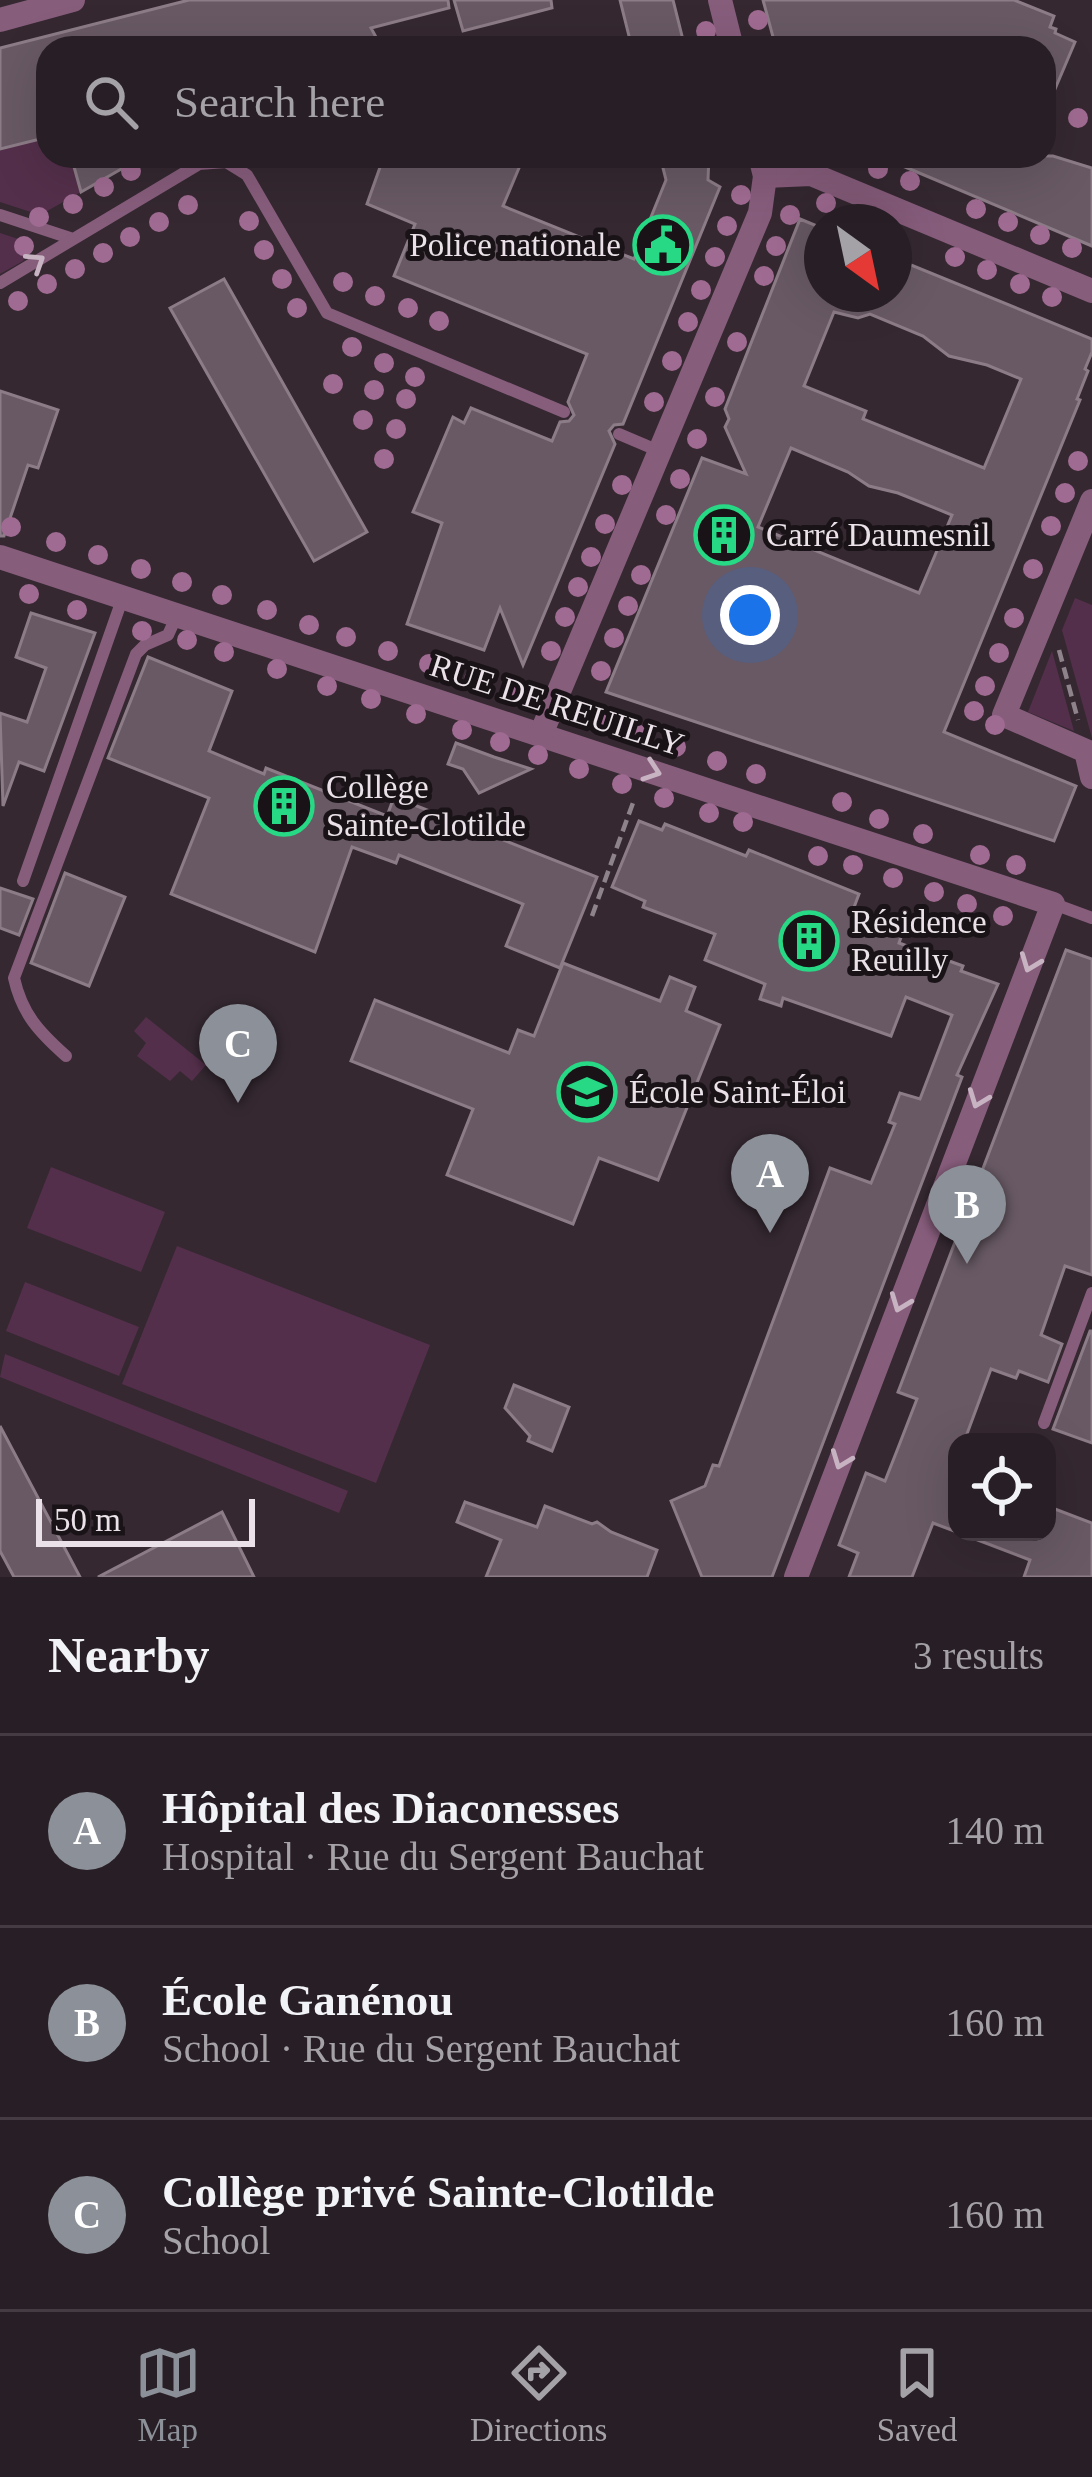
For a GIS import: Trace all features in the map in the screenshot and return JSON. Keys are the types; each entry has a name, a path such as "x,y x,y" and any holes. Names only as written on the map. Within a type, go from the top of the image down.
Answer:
{"street":[{"path":"0,20 74,0"},
{"path":"720,0 729,36"},
{"path":"541,734 760,213 762,168"},
{"path":"774,168 811,174 1092,291"},
{"path":"1092,501 1004,715 1086,752 1092,778"},
{"name":"RUE DE REUILLY","path":"0,557 1053,904"},
{"path":"796,1577 1053,904"}],"lane":[{"path":"0,283 192,168"},
{"path":"235,168 247,176 327,313 564,412"},
{"path":"0,215 70,238"},
{"path":"619,434 660,451"},
{"path":"23,881 123,597"},
{"path":"66,1056 38,1031 20,1006 14,978 136,654 168,635 178,615"},
{"name":"RUE DE REUILLY","path":"1053,904 1092,918"},
{"path":"1044,1423 1092,1293"}],"path":[{"path":"1048,610 1086,752"},
{"path":"592,916 634,800"}],"shaded area":[{"path":"36,140 36,168 74,168 81,192 40,215 0,202 0,149"},
{"path":"0,233 21,240 28,251 23,261 0,274"},
{"path":"1075,598 1092,605 1092,738 1062,630"},
{"path":"1052,651 1074,731 1028,712"},
{"path":"146,1017 206,1065 192,1081 180,1071 170,1081 137,1056 146,1043 134,1031"},
{"path":"51,1167 165,1212 141,1272 27,1228"},
{"path":"177,1246 430,1345 376,1483 122,1384"},
{"path":"25,1282 139,1327 119,1376 6,1331"},
{"path":"5,1354 348,1491 339,1513 0,1377"}],"building":[{"path":"189,0 448,0 449,8 371,28 375,36 47,36"},
{"path":"454,0 551,0 552,8 463,31"},
{"path":"620,0 673,0 682,36 629,36"},
{"path":"763,0 1014,0 1054,16 1050,27 1075,42 1056,87 1056,36 773,36"},
{"path":"36,39 36,140 0,149 0,48"},
{"path":"1056,157 1092,168 1092,246 907,168 1056,168"},
{"path":"74,168 123,168 81,192"},
{"path":"380,168 519,168 503,206 634,259 666,180 663,168 708,168 708,180 720,187 623,424 609,431 615,444 523,665 500,608 484,650 407,624 442,523 413,512 453,417 464,423 471,408 552,441 560,422 574,415 568,402 587,354 394,276 415,224 367,204"},
{"path":"800,219 804,221 804,312 834,312 912,312 912,265 1092,339 1080,400 944,732 1076,786 1054,841 606,692 702,458 746,474 725,427 729,419 725,409","holes":["834,312 858,318 870,314 923,336 949,356 1021,379 984,468 863,419 866,411 804,386","791,448 869,486 952,515 919,593 758,527"]},
{"path":"224,279 367,532 314,561 170,308"},
{"path":"0,391 58,410 38,468 28,465 4,536 0,536"},
{"path":"31,613 95,633 44,771 19,762 3,806 0,713 27,722 46,668 16,657"},
{"name":"Collège Sainte-Clotilde","path":"148,657 232,691 209,751 387,816 394,797 597,877 560,968 506,946 523,904 399,855 396,863 352,847 315,952 171,894 209,798 108,758"},
{"path":"456,743 531,769 479,793 463,769 448,764"},
{"path":"639,821 662,830 665,824 746,856 749,850 859,894 853,910 904,929 899,943 998,984 957,1075 962,1077 772,1577 702,1577 671,1501 705,1486 713,1465 719,1466 830,1168 871,1183 895,1124 889,1122 900,1093 920,1099 952,1015 906,997 891,1036 783,998 781,1006 760,999 765,984 705,960 715,934 643,907 645,901 612,887"},
{"path":"65,873 125,897 89,986 31,963"},
{"path":"0,888 33,899 19,935 0,928"},
{"path":"1066,950 1092,959 1092,1275 1065,1266 1041,1335 1062,1344 1048,1382 1019,1371 1016,1378 991,1369 967,1433 948,1433 948,1529 933,1523 912,1577 849,1577 858,1553 839,1545 866,1473 885,1481 917,1399 898,1392"},
{"name":"École Saint-Éloi","path":"563,963 660,1001 670,977 695,987 686,1011 720,1025 658,1180 599,1158 573,1224 447,1175 473,1109 351,1061 375,1000 509,1053 518,1030 534,1036"},
{"path":"1092,1331 1092,1443 1053,1429"},
{"path":"514,1385 569,1407 552,1451 528,1441 530,1436 505,1408"},
{"path":"0,1426 80,1577 14,1577 0,1551"},
{"path":"465,1502 537,1527 545,1506 597,1522 657,1550 647,1577 486,1577 501,1540 457,1522"},
{"path":"1056,1509 1092,1523 1092,1577 1024,1577 1030,1560 980,1541 1056,1541"},
{"path":"222,1512 254,1577 98,1577"}],"place":[{"name":"Police nationale","path":"663,245"},
{"name":"Carré Daumesnil","path":"724,535"},
{"name":"Collège Sainte-Clotilde","path":"284,806"},
{"name":"Résidence Reuilly","path":"809,941"},
{"name":"École Saint-Éloi","path":"587,1092"},
{"name":"Collège privé Sainte-Clotilde","path":"238,1103"},
{"name":"Hôpital des Diaconesses","path":"770,1233"},
{"name":"École Ganénou","path":"967,1264"}]}
